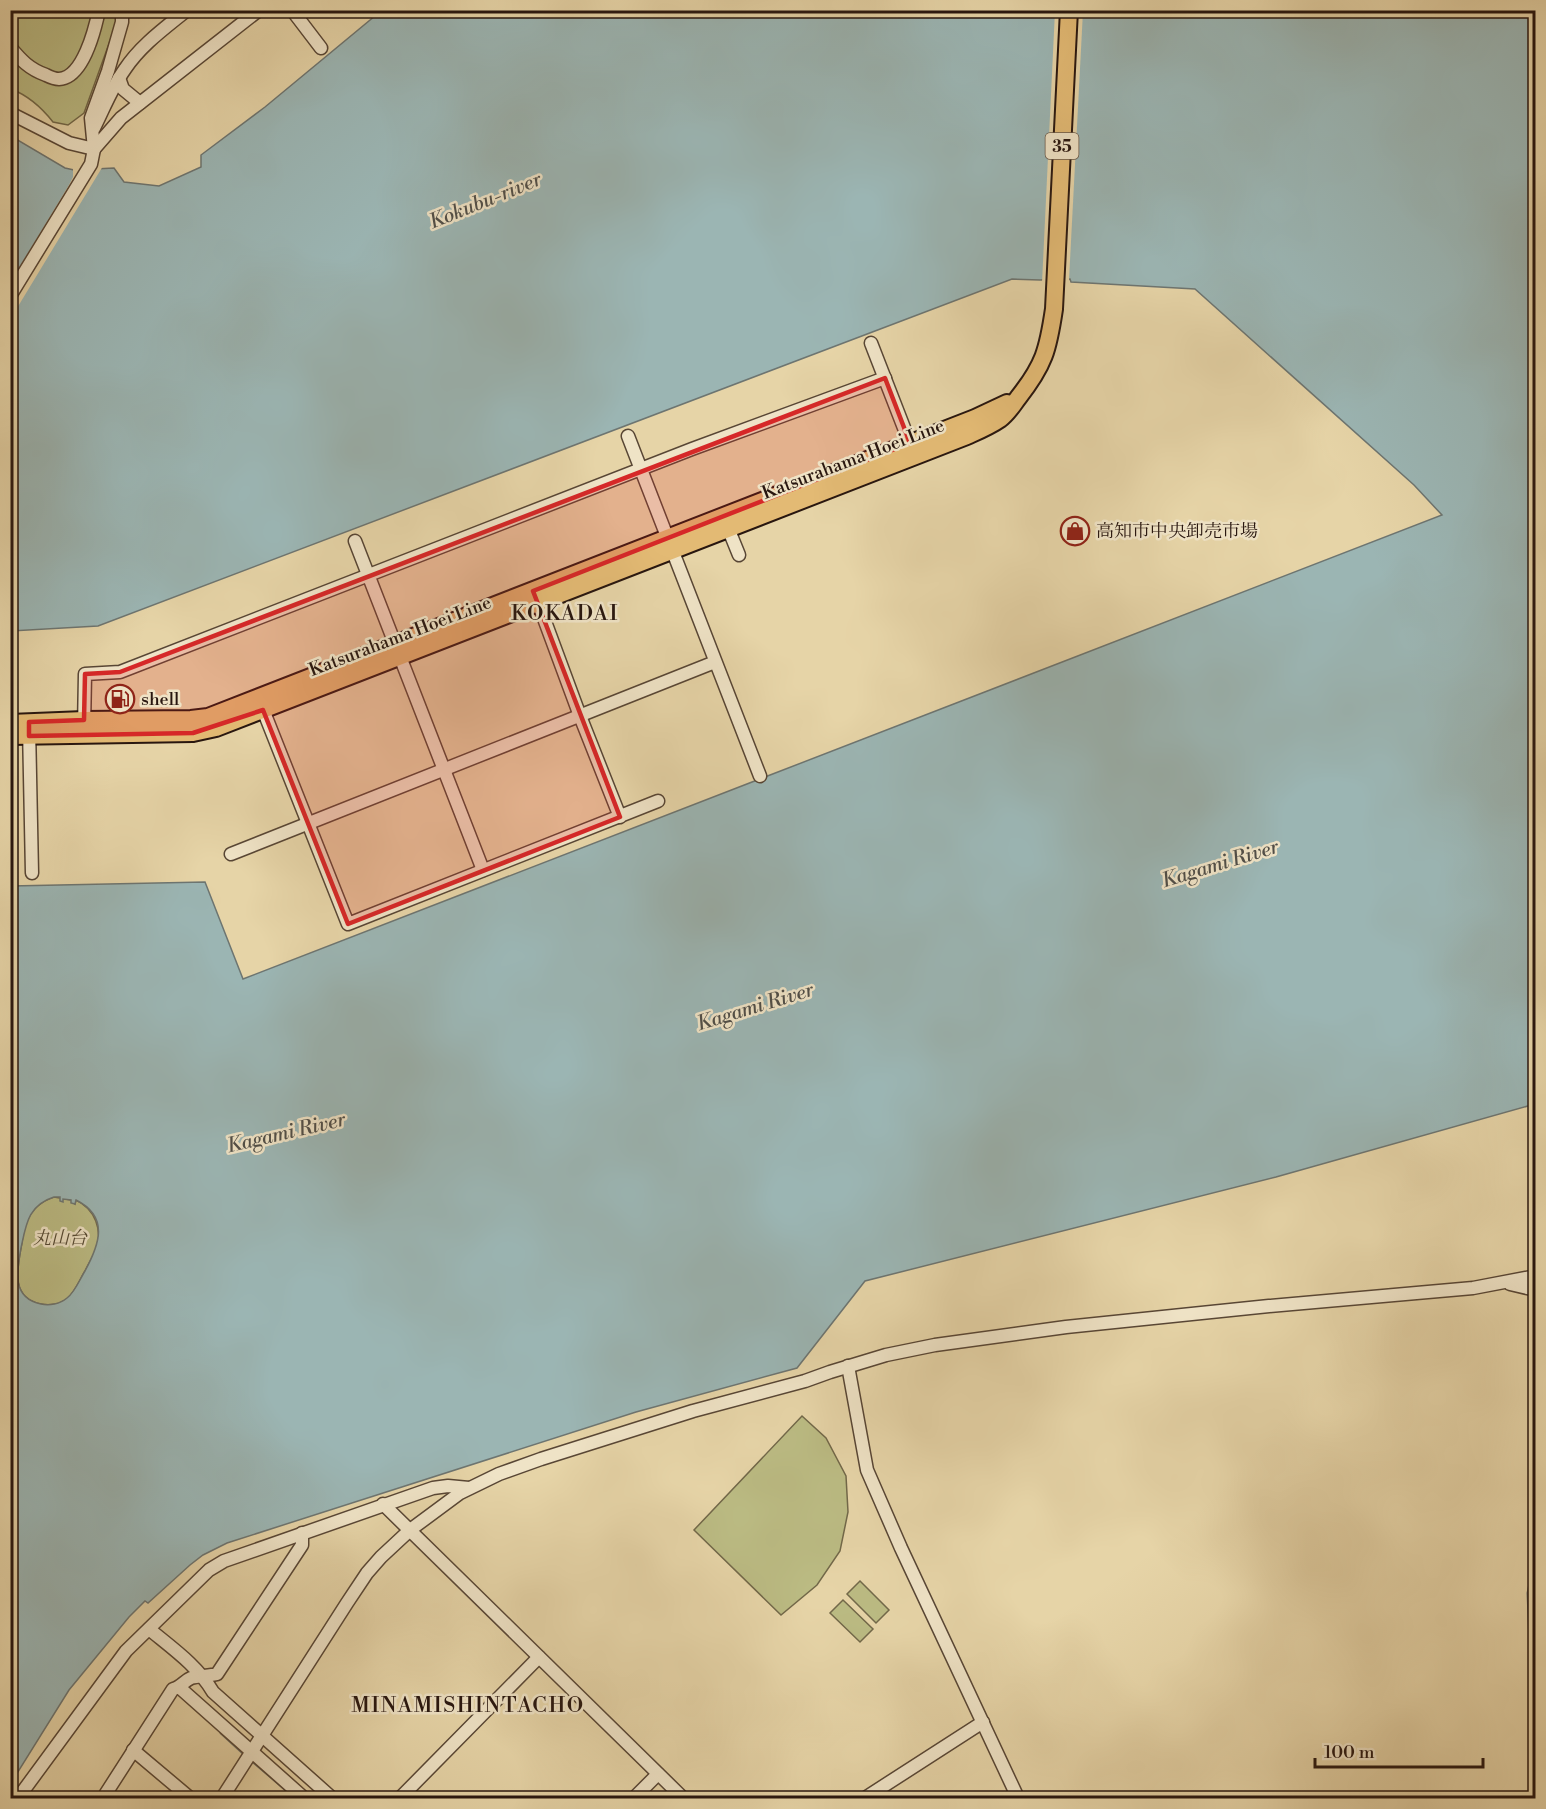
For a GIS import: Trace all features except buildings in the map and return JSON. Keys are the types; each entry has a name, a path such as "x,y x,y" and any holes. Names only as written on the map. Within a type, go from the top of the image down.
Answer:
{"main road":[{"name":"Katsurahama Hoei Line","path":"10,736 29,729 208,717 261,704 912,450 975,418 1017,400 1034,377 1046,352 1054,309 1069,10"},
{"name":"Katsurahama Hoei Line","path":"10,723 29,729"}],"street":[{"path":"10,46 27,66 35,71 53,78 64,78 71,75 91,44 99,10"},
{"path":"10,296 91,164 94,149 91,118 108,71 122,22 122,10"},
{"path":"93,131 119,78 134,57 187,10"},
{"path":"94,149 121,118 259,10"},
{"path":"292,10 321,48"},
{"path":"119,78 123,89 140,103"},
{"path":"10,112 62,140 94,149"},
{"path":"872,343 912,450"},
{"path":"84,727 85,674 120,672 642,469 885,378"},
{"path":"628,436 760,776"},
{"path":"726,522 740,555"},
{"path":"355,541 483,870"},
{"path":"536,597 620,817"},
{"path":"231,854 715,662"},
{"path":"261,704 348,924 658,801"},
{"path":"29,729 32,873"},
{"path":"222,1798 367,1574 381,1557 410,1530 450,1499 499,1474 693,1411 805,1382 886,1355 935,1345 1066,1327 1473,1288 1536,1276"},
{"path":"1506,1283 1536,1290"},
{"path":"848,1366 867,1470 1018,1798"},
{"path":"18,1798 126,1651 209,1570 224,1561 433,1488 448,1486 470,1488"},
{"path":"383,1504 683,1798"},
{"path":"103,1798 173,1689 180,1688 192,1678 205,1678 217,1674 302,1545 302,1533"},
{"path":"149,1629 194,1666 205,1678 213,1692 332,1798"},
{"path":"400,1798 539,1657"},
{"path":"180,1688 304,1798"},
{"path":"866,1798 983,1722"},
{"path":"133,1750 190,1798"},
{"path":"634,1798 658,1774"}],"highlighted area":[{"path":"885,378 910,443 533,591 620,817 348,924 263,710 193,733 29,736 29,722 84,720 85,674 120,672"}],"green space":[{"path":"10,11 123,11 84,113 68,125 53,122 34,102 11,89"},
{"name":"丸山台","path":"54,1197 71,1200 75,1204 76,1200 88,1209 96,1221 98,1242 96,1250 71,1295 59,1303 44,1305 31,1301 20,1289 18,1265 29,1217 38,1206"},
{"path":"802,1416 826,1438 846,1476 848,1512 840,1551 817,1585 781,1615 694,1530"},
{"path":"860,1581 889,1610 876,1623 847,1594"},
{"path":"843,1600 873,1629 860,1642 830,1613"}],"water":[{"path":"381,11 1535,11 1535,1104 1276,1177 865,1281 797,1368 636,1412 227,1543 203,1555 148,1603 145,1601 129,1617 69,1690 11,1783 11,886 205,882 243,979 1442,515 1414,485 1195,289 1071,282 1070,279 1012,279 98,626 11,631 11,136 65,168 74,170 114,168 124,182 159,186 201,167 201,155 265,107","holes":["60,1197 60,1201 63,1202 63,1199 71,1200 71,1203 75,1204 76,1200 94,1215 97,1223 97,1242 90,1261 67,1298 61,1302 44,1305 31,1301 20,1289 19,1256 27,1224 33,1211 45,1201"]}],"pier":[{"path":"1055,11 1083,11 1069,280 1042,283"},
{"path":"73,166 103,166 11,318 11,281 69,185 73,177"}],"waterway":[{"path":"1536,1556 1528,1593 1536,1789"},
{"path":"221,1733 245,1755"},
{"path":"250,1759 286,1790"}],"place":[{"name":"高知市中央卸売市場","path":"1075,531"},
{"name":"shell","path":"120,699"}],"district":[{"name":"KOKADAI","path":"565,613"},
{"name":"MINAMISHINTACHO","path":"468,1705"}],"water label":[{"name":"Kokubu-river","path":"485,200"},
{"name":"Kagami River","path":"1220,863"},
{"name":"Kagami River","path":"755,1006"},
{"name":"Kagami River","path":"286,1132"}]}
